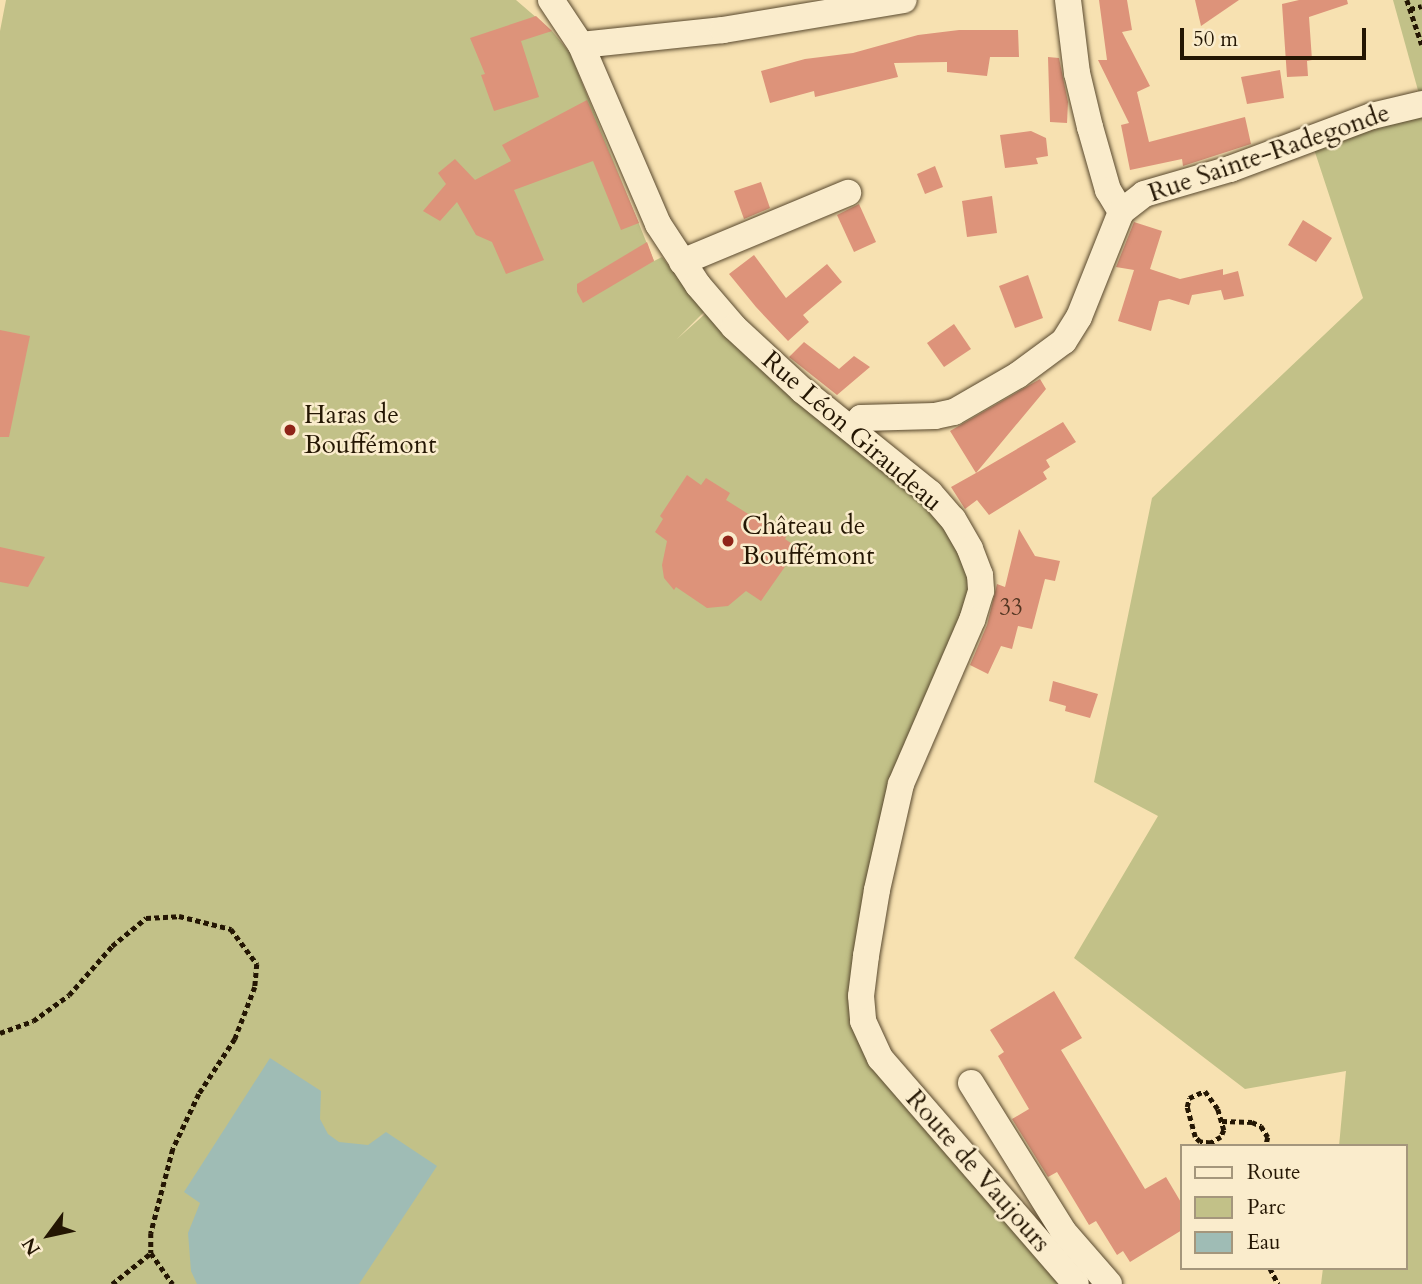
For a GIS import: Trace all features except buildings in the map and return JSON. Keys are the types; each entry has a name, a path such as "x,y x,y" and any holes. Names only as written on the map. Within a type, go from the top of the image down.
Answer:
{"street":[{"name":"Rue Léon Giraudeau","path":"551,0 581,45 649,206 682,262 734,327 802,390 930,493 953,519 980,575 981,591 972,620 901,784 877,890 861,996 863,1021 880,1058"},
{"path":"581,45 723,30 904,0"},
{"path":"1068,0 1077,73 1090,127 1108,190 1121,212"},
{"name":"Rue Sainte-Radegonde","path":"852,428 862,418 954,412 1018,375 1064,341 1079,317 1121,212 1144,194 1230,169 1372,116 1422,104"},
{"path":"682,262 848,193"},
{"name":"Route de Vaujours","path":"880,1058 1076,1284"},
{"path":"971,1083 1063,1231 1109,1284"}],"path":[{"path":"1407,0 1422,45"},
{"path":"1410,9 1422,6"},
{"path":"0,1033 33,1021 69,995 112,946 146,918 180,916 231,929 257,964 255,987 235,1039 199,1094 173,1149 151,1233 151,1253 173,1284"},
{"path":"1205,1091 1218,1109 1222,1121 1224,1130 1221,1137 1211,1143 1200,1142 1191,1126 1187,1107 1189,1098 1205,1091"},
{"path":"1222,1121 1252,1122 1261,1126 1268,1137 1266,1144"},
{"path":"112,1284 151,1253"}],"green space":[{"path":"6,0 516,0 552,31 570,53 654,261 662,257 704,312 677,339 714,306 930,493 980,575 901,784 863,1021 1076,1284 0,1284 0,31"},
{"path":"1393,0 1422,0 1422,94 1419,94"},
{"path":"1422,110 1422,1284 1321,1284 1323,1270 1408,1270 1408,1144 1339,1144 1346,1071 1245,1089 1074,958 1158,816 1094,782 1152,498 1363,298 1311,140"}],"water":[{"path":"270,1058 321,1091 320,1119 328,1134 339,1142 368,1145 386,1132 437,1166 359,1284 197,1284 191,1271 188,1233 200,1203 184,1192"}],"place":[{"name":"Haras de Bouffémont","path":"290,430"},
{"name":"Château de Bouffémont","path":"728,541"}]}
